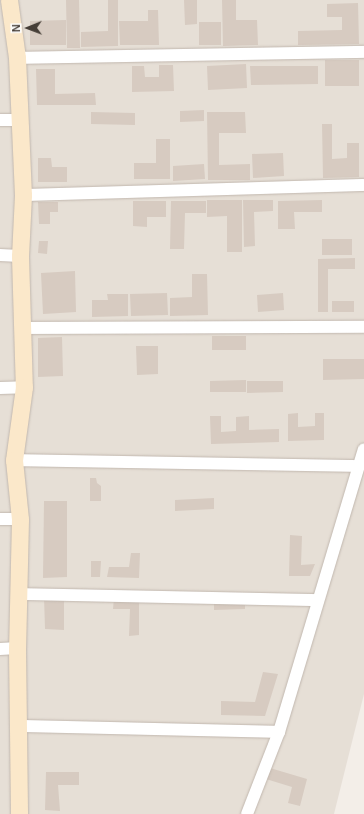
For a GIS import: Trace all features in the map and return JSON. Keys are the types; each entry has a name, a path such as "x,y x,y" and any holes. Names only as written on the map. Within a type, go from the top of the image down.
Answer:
{"street":[{"path":"10,1 17,58 23,195 20,256 24,387 14,460 20,518 20,594 8,649 18,726 19,814"},
{"path":"17,58 364,52"},
{"path":"0,120 20,120"},
{"path":"23,195 364,185"},
{"path":"0,255 20,256"},
{"path":"21,328 364,327"},
{"path":"0,388 24,387"},
{"path":"247,814 279,732 317,600 364,449"},
{"path":"14,460 359,466"},
{"path":"0,519 20,518"},
{"path":"20,594 317,600"},
{"path":"18,726 279,732"}],"shaded area":[{"path":"0,0 364,0 364,694 334,814 0,814"}],"building":[{"path":"66,0 79,0 80,48 67,48"},
{"path":"108,0 118,0 118,46 81,47 81,32 108,31"},
{"path":"184,0 197,0 197,24 185,25"},
{"path":"222,0 236,0 236,20 257,20 258,45 223,46"},
{"path":"358,3 359,44 298,45 298,31 342,30 342,17 327,17 327,4"},
{"path":"148,10 158,10 159,45 120,45 119,21 148,21"},
{"path":"66,20 66,45 30,45 30,21"},
{"path":"199,22 221,22 221,45 199,45"},
{"path":"325,60 359,60 359,86 325,86"},
{"path":"246,64 247,88 208,90 207,66"},
{"path":"159,65 173,65 174,91 132,92 132,66 144,66 145,77 159,77"},
{"path":"250,66 318,66 318,84 251,85"},
{"path":"36,69 55,69 55,94 95,93 96,105 37,105"},
{"path":"204,110 204,121 180,122 180,111"},
{"path":"91,112 135,113 135,125 91,124"},
{"path":"207,112 245,112 246,133 219,133 219,165 250,164 250,180 208,180"},
{"path":"322,124 332,124 332,159 347,158 347,143 359,143 359,177 323,178"},
{"path":"156,139 170,139 170,179 134,179 134,163 156,163"},
{"path":"283,153 284,176 253,178 252,154"},
{"path":"38,158 51,158 52,167 67,167 67,182 38,182"},
{"path":"204,164 205,179 173,181 173,166"},
{"path":"207,200 242,200 242,252 227,252 227,216 207,217"},
{"path":"243,200 273,200 273,211 254,212 255,246 244,247"},
{"path":"322,200 322,212 294,212 295,229 278,229 278,201"},
{"path":"133,201 166,201 166,217 147,217 147,227 133,226"},
{"path":"171,201 206,201 206,213 185,213 184,249 170,249"},
{"path":"38,202 58,202 58,212 50,212 50,224 39,224"},
{"path":"322,239 352,239 352,255 322,255"},
{"path":"39,241 48,241 47,254 38,253"},
{"path":"355,258 355,269 328,269 328,312 318,312 318,259"},
{"path":"75,271 76,312 43,314 41,273"},
{"path":"192,274 207,274 208,315 170,316 170,298 192,297"},
{"path":"167,293 168,315 131,316 130,294"},
{"path":"283,293 284,310 258,312 257,295"},
{"path":"107,294 128,294 128,316 92,317 92,300 108,300"},
{"path":"332,301 354,301 354,312 332,312"},
{"path":"212,336 246,336 246,350 212,350"},
{"path":"62,337 63,376 38,377 38,338"},
{"path":"136,346 158,346 158,374 137,375"},
{"path":"323,359 364,359 364,379 323,380"},
{"path":"246,380 246,392 210,392 210,381"},
{"path":"247,381 283,381 283,392 247,393"},
{"path":"298,413 298,427 315,426 315,413 324,413 324,440 288,441 288,414"},
{"path":"210,416 221,416 221,432 236,431 236,417 249,416 249,430 279,429 279,442 211,444"},
{"path":"90,478 96,478 97,483 101,486 101,501 90,501"},
{"path":"214,498 214,509 175,511 175,500"},
{"path":"44,501 67,501 67,577 43,578"},
{"path":"290,535 302,536 301,565 315,564 310,576 289,576"},
{"path":"131,553 140,553 139,578 107,577 109,567 129,567"},
{"path":"91,561 101,561 100,577 91,577"},
{"path":"44,597 64,598 64,630 45,629"},
{"path":"139,597 139,635 129,636 130,609 113,609 114,598"},
{"path":"245,599 245,609 214,610 214,600"},
{"path":"263,672 278,674 265,716 221,715 221,701 255,702"},
{"path":"270,768 307,779 300,806 288,803 292,787 266,779"},
{"path":"46,772 79,772 79,785 58,785 60,811 45,810"}]}
